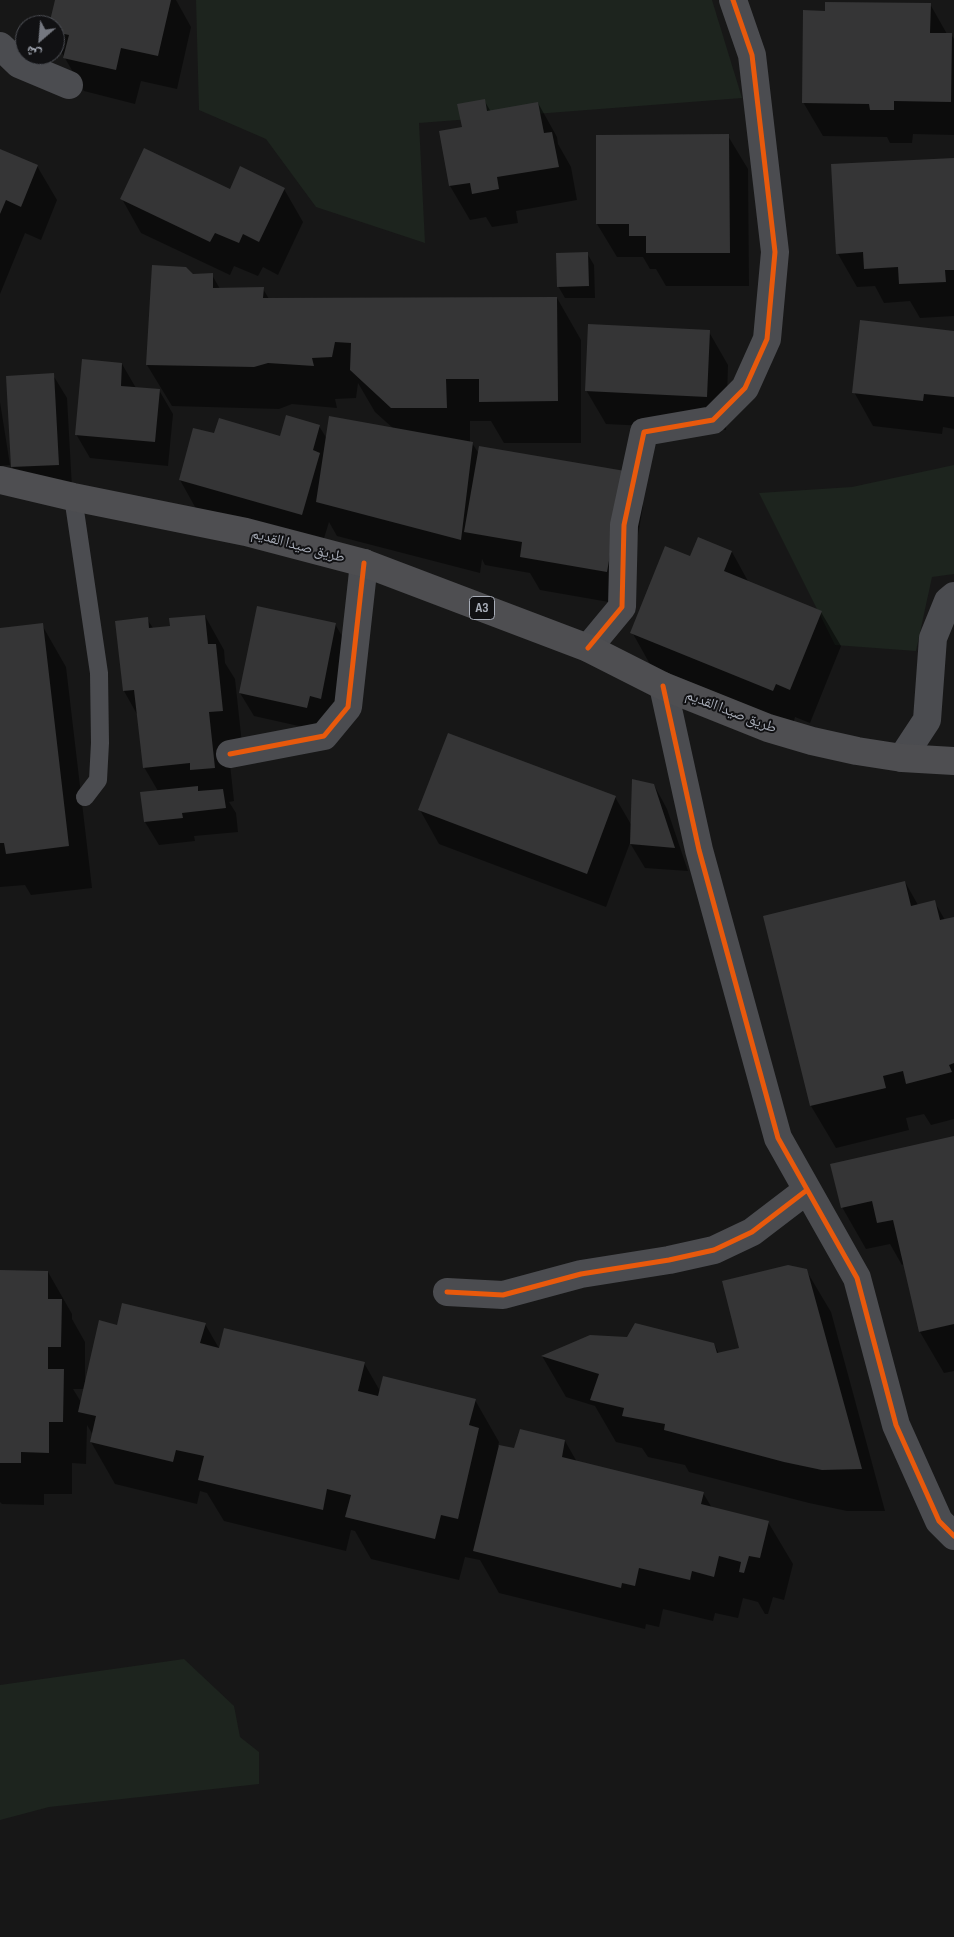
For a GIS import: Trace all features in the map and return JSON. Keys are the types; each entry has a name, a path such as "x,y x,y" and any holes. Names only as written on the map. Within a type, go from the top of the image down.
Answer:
{"highway":[{"name":"طريق صيدا القديم","path":"0,480 73,497 246,532 364,563 588,648 663,686 768,728 821,743 902,758 954,760"}],"street":[{"path":"588,648 622,607 624,525 644,432 713,420 745,388 767,339 775,252 752,55 733,0"},
{"path":"0,46 19,64 69,85"},
{"path":"230,754 324,736 348,707 364,563"},
{"path":"902,758 927,720 933,638 948,600 954,596"},
{"path":"663,686 699,850 778,1138 857,1278 896,1425 938,1521 954,1536"},
{"path":"447,1292 503,1295 581,1274 669,1260 714,1250 752,1232 807,1190"}],"lane":[{"path":"73,497 99,673 100,743 98,780 85,797"}],"shaded area":[{"path":"196,0 712,0 742,98 419,123 425,243 316,207 266,139 199,110"},
{"path":"954,465 954,574 932,577 916,651 835,645 759,493 852,487"},
{"path":"184,1659 234,1706 240,1737 259,1752 259,1784 49,1807 0,1820 0,1685"}],"building":[{"path":"55,0 171,0 158,56 121,48 116,70 65,58 69,35 65,34 65,15 51,15"},
{"path":"825,2 931,3 930,33 952,33 951,102 894,101 894,110 870,110 869,104 802,103 803,10 825,11"},
{"path":"485,99 487,111 538,102 544,133 552,132 559,167 497,177 499,189 472,194 470,183 449,186 439,131 462,127 457,104"},
{"path":"729,134 730,253 646,253 646,236 629,236 629,224 596,224 596,135"},
{"path":"144,148 230,189 240,166 285,188 259,242 243,234 239,243 215,233 210,242 120,199"},
{"path":"0,149 38,165 21,207 6,200 0,214"},
{"path":"954,158 954,270 945,270 946,282 899,284 898,267 864,269 863,252 836,254 831,164"},
{"path":"588,252 589,286 557,287 556,253"},
{"path":"152,265 186,267 193,274 213,273 213,288 264,287 263,298 557,297 558,401 479,402 479,379 446,379 447,408 391,408 350,370 351,343 335,342 332,357 312,358 314,366 268,363 254,367 146,365"},
{"path":"860,320 954,331 954,397 924,394 923,401 852,393"},
{"path":"588,324 710,330 707,397 585,391"},
{"path":"82,359 122,363 121,386 160,389 155,442 75,435"},
{"path":"54,373 59,465 11,467 6,376"},
{"path":"286,415 320,425 313,450 320,453 302,515 179,480 193,428 214,433 219,418 280,436"},
{"path":"329,416 473,442 461,540 316,502"},
{"path":"479,446 625,471 607,572 520,557 522,542 464,532"},
{"path":"698,537 732,551 724,571 822,611 790,690 776,684 773,691 630,633 665,546 690,556"},
{"path":"257,606 336,623 321,699 310,696 307,708 239,693"},
{"path":"205,615 208,644 216,644 223,711 209,712 215,768 190,770 190,763 143,768 134,690 123,691 115,621 148,617 149,628 170,626 169,618"},
{"path":"43,623 69,846 6,854 4,843 0,843 0,628"},
{"path":"448,733 616,796 587,874 418,810"},
{"path":"632,779 654,784 675,848 630,844"},
{"path":"198,786 198,791 223,789 226,808 182,813 183,818 144,822 140,792"},
{"path":"905,881 911,906 935,900 940,920 954,917 954,1063 949,1065 952,1072 906,1084 903,1071 883,1076 886,1088 810,1106 763,916"},
{"path":"954,1136 954,1324 919,1332 893,1220 877,1223 872,1201 841,1208 830,1164"},
{"path":"788,1265 807,1269 862,1469 822,1470 784,1462 664,1430 665,1424 622,1416 624,1408 590,1400 599,1374 541,1356 590,1335 627,1337 635,1323 714,1343 717,1353 739,1348 722,1281"},
{"path":"0,1270 48,1271 48,1299 62,1299 61,1347 48,1347 48,1369 64,1369 63,1422 49,1422 49,1453 21,1452 21,1463 0,1463"},
{"path":"122,1303 206,1323 200,1343 219,1348 224,1328 365,1362 358,1391 378,1396 383,1376 476,1399 469,1425 479,1428 458,1519 441,1515 435,1539 345,1517 351,1495 327,1489 323,1510 198,1480 204,1456 176,1450 173,1462 90,1442 96,1416 78,1412 99,1320 117,1325"},
{"path":"520,1429 565,1440 562,1457 704,1492 701,1504 769,1521 760,1558 749,1556 744,1573 739,1572 741,1562 719,1556 714,1577 692,1571 690,1580 639,1568 635,1586 622,1583 621,1588 473,1551 499,1445 514,1448"}],"cycle path":[{"path":"588,648 622,607 624,525 644,432 713,420 745,388 767,339 775,252 752,55 733,0"},
{"path":"230,754 324,736 348,707 364,563"},
{"path":"663,686 699,850 778,1138 857,1278 896,1425 939,1521 954,1536"},
{"path":"447,1292 503,1295 581,1274 669,1260 714,1250 752,1232 807,1190"}]}
